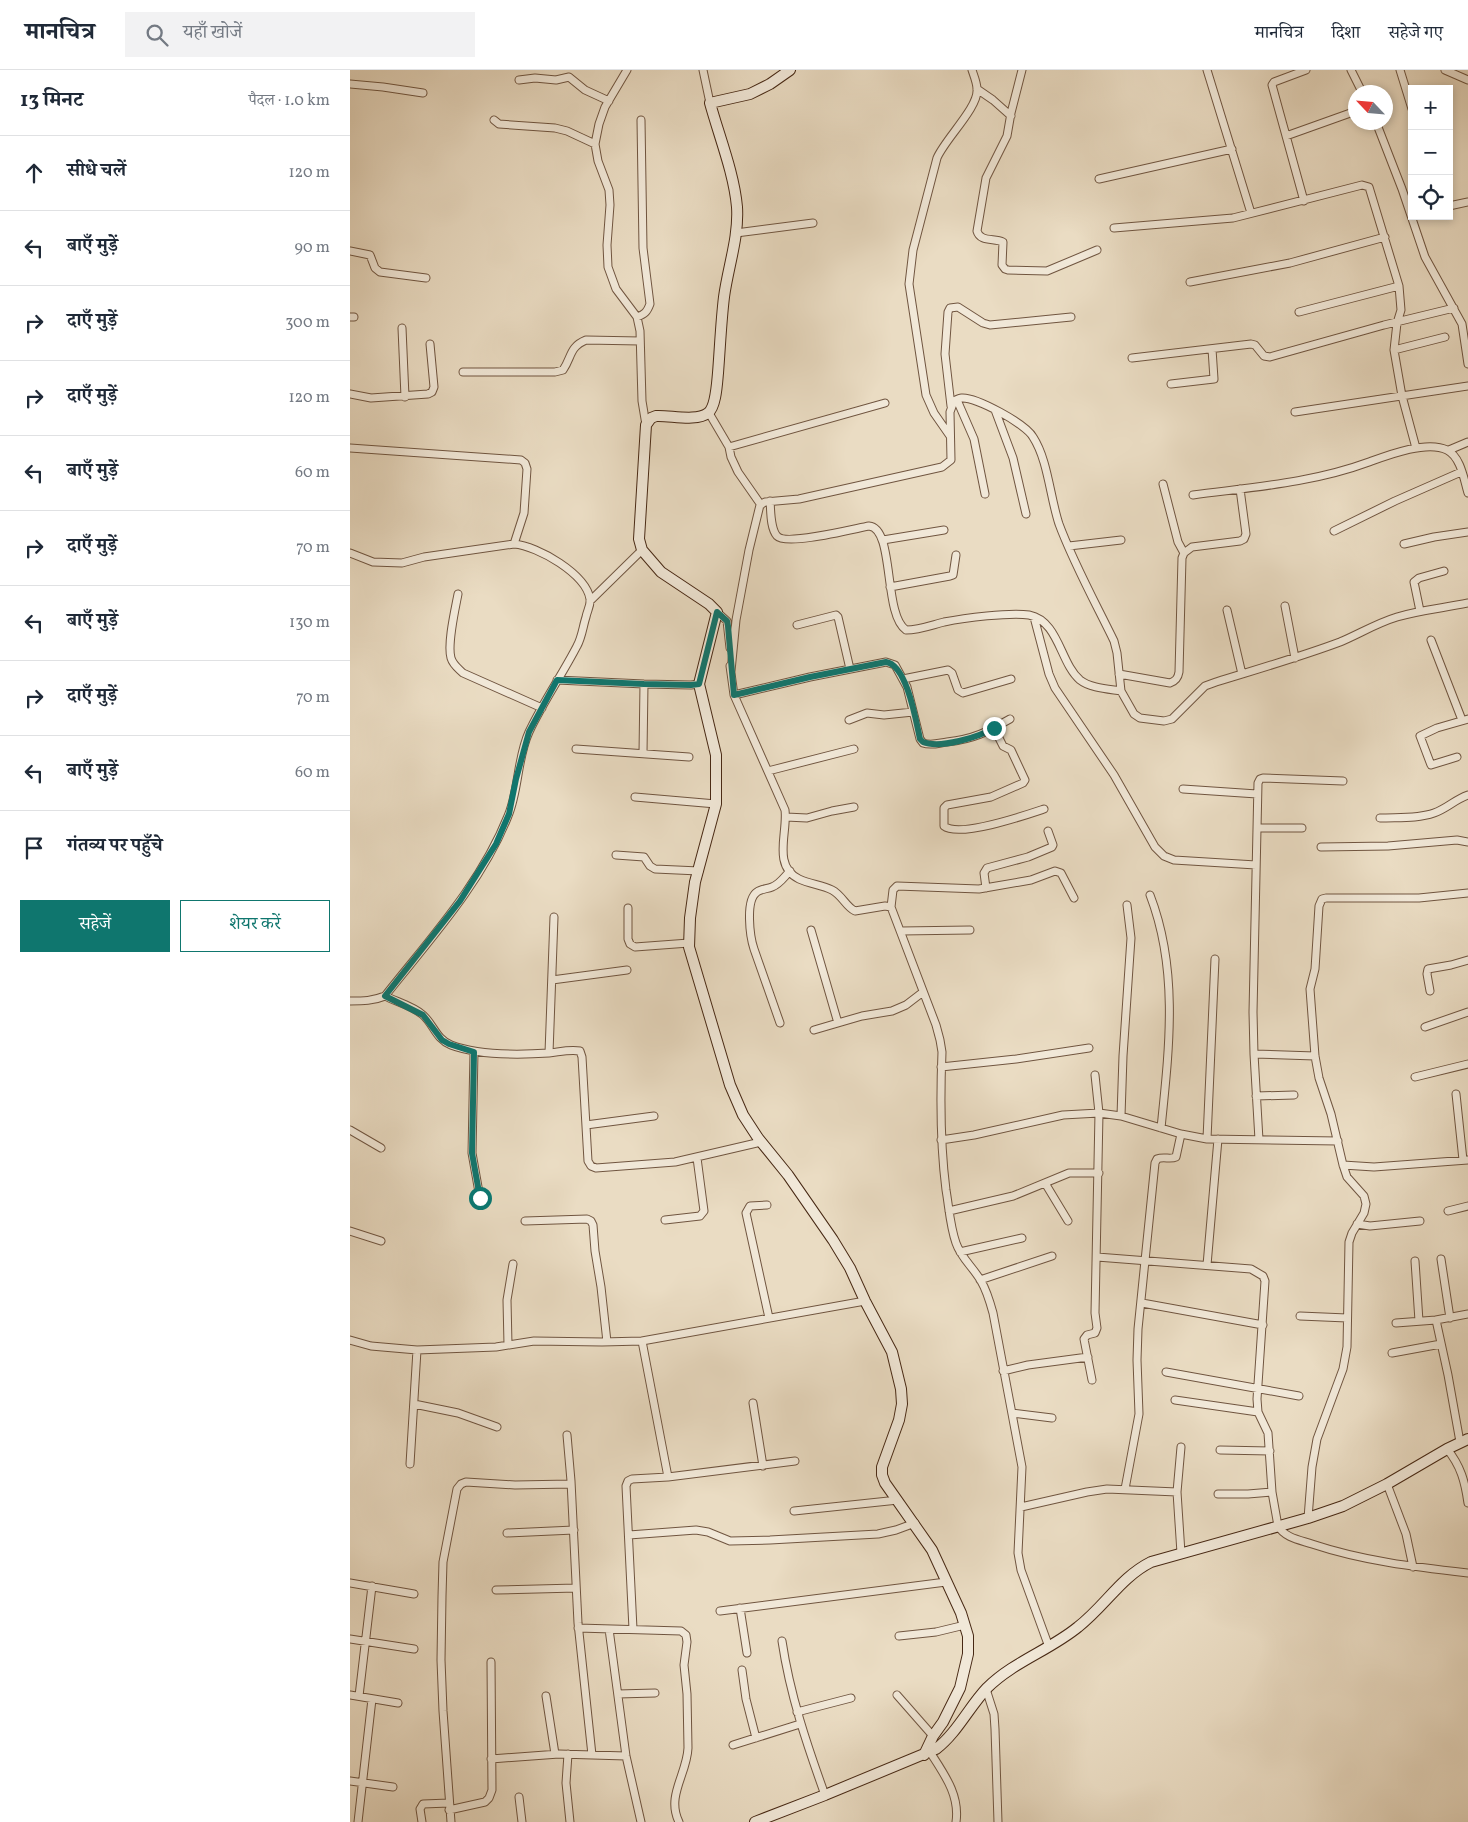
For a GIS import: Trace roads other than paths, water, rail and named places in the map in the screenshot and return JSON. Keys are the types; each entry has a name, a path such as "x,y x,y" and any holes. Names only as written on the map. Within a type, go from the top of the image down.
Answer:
{"street":[{"path":"627,70 609,101 599,124 595,144 598,161 609,190 608,267 616,289 637,317 640,341 642,401 646,425"},
{"path":"702,70 735,194 737,210 736,233 724,297 717,390 710,412 692,418 656,416 651,418 646,425 644,430 640,539 642,550 661,572 709,604 727,621 734,695 782,802 786,817 782,851 790,872 800,879 832,890 855,912 885,906 891,907"},
{"path":"710,103 750,94 770,84 790,70"},
{"path":"950,436 934,413 926,395 909,284 913,250 937,158 942,147 975,100 977,89 972,70"},
{"path":"1022,70 1007,136 986,178 977,231 978,235 981,238 1003,242 1002,265 1008,270 1047,271 1097,250"},
{"path":"1207,70 1251,213"},
{"path":"1304,201 1272,83 1306,70"},
{"path":"1351,70 1358,85"},
{"path":"1400,70 1408,96"},
{"path":"1445,70 1468,80"},
{"path":"519,80 535,78 556,80 569,77 585,90 609,101"},
{"path":"350,84 383,86 423,92"},
{"path":"977,89 1011,116"},
{"path":"1286,136 1348,114"},
{"path":"494,120 499,124 555,128 567,131 595,144"},
{"path":"637,317 648,311 650,304 643,248 641,120"},
{"path":"1379,130 1402,190 1420,247 1462,324 1468,364"},
{"path":"1099,179 1232,149"},
{"path":"1114,228 1218,219 1304,201 1362,184 1366,185 1371,191 1399,286 1401,310 1397,323 1394,350 1402,396 1416,448"},
{"path":"1453,205 1468,202"},
{"path":"736,233 813,224"},
{"path":"1190,282 1290,263 1385,237"},
{"path":"350,251 370,254 375,268 380,272 426,278"},
{"path":"1299,312 1399,286"},
{"path":"761,505 770,502 799,499 942,466 951,460 951,406 945,354 950,308 958,307 983,322 990,324 1071,317"},
{"path":"1132,358 1251,344 1255,345 1264,356 1270,357 1454,308"},
{"path":"402,328 405,397"},
{"path":"1394,350 1445,337"},
{"path":"463,372 555,372 563,370 572,349 578,343 586,340 640,341"},
{"path":"350,394 371,398 405,397 432,392 434,387 430,344"},
{"path":"1171,384 1214,379 1212,349"},
{"path":"1295,412 1468,386"},
{"path":"951,406 960,398 972,400 1012,418 1033,435 1040,451 1054,507 1069,546 1114,641 1121,691 1134,714 1140,718 1164,721 1172,719 1205,686 1295,658 1346,639 1384,622 1420,611 1461,604"},
{"path":"957,400 974,438 985,494"},
{"path":"729,447 885,403"},
{"path":"995,410 1013,458 1026,514"},
{"path":"710,412 729,447 731,457 738,472 761,505 749,550 741,594 731,671"},
{"path":"1449,450 1468,442"},
{"path":"350,448 521,460 525,463 527,469 524,513 514,544"},
{"path":"1193,495 1315,479 1342,472 1404,450 1416,448 1442,448 1449,450 1454,455 1468,493"},
{"path":"1334,532 1395,501 1461,472"},
{"path":"1119,674 1170,682 1178,678 1180,672 1181,565 1184,552 1178,542 1163,484"},
{"path":"1184,552 1192,547 1244,539 1246,534 1240,489"},
{"path":"770,502 773,528 781,538 796,540 873,526 880,533 883,540 890,587 899,622 906,630 946,622 1014,614 1034,617 1048,627 1074,674 1081,680 1088,685 1121,691"},
{"path":"883,540 944,530"},
{"path":"1404,544 1468,532"},
{"path":"1069,546 1121,540"},
{"path":"350,553 373,562 402,563 424,557 514,544 531,548 562,566 587,589 590,601 578,644 529,732 520,760 509,814 496,844 460,901 385,996 365,1002 350,1001"},
{"path":"590,601 642,550"},
{"path":"890,587 950,576 955,570 956,555"},
{"path":"1420,611 1414,582 1419,578 1444,571"},
{"path":"458,594 450,646 450,657 455,666 463,673 542,708"},
{"path":"1285,606 1295,658"},
{"path":"1227,610 1242,674"},
{"path":"717,612 699,684 716,755 716,804 699,871 690,918 689,947 730,1084 743,1115 833,1240 850,1268 892,1352 901,1389 902,1404 899,1420 882,1467 882,1475 885,1483 932,1550 961,1613 968,1636 968,1654 960,1688 943,1722 933,1736 927,1754"},
{"path":"797,625 836,615 850,669"},
{"path":"1034,617 1049,674 1055,688 1114,775 1155,847 1164,856 1174,860 1256,865"},
{"path":"1431,640 1465,720 1437,728 1420,736 1431,765 1457,757"},
{"path":"734,695 886,662 895,665 907,686 920,739 928,744 968,740 982,735 1010,719"},
{"path":"903,679 948,670 952,673 958,690 963,693 1011,679"},
{"path":"557,680 644,684 699,684"},
{"path":"643,753 644,684"},
{"path":"849,720 867,714 913,712"},
{"path":"994,728 1003,746 1011,750 1025,780 1023,783 992,796 947,805 944,808 944,826 950,829 984,826 1001,823 1044,809"},
{"path":"576,749 689,757"},
{"path":"768,771 854,749"},
{"path":"1259,1140 1254,1054 1253,968 1258,783 1260,779 1264,778 1343,781"},
{"path":"1183,789 1257,794"},
{"path":"1380,818 1424,816 1446,808 1456,799 1468,795"},
{"path":"635,797 716,804"},
{"path":"786,817 807,818 854,807"},
{"path":"1257,828 1302,828"},
{"path":"986,888 984,873 987,868 1028,857 1052,847 1048,831"},
{"path":"1321,848 1388,846 1457,840 1468,842"},
{"path":"616,855 644,857 650,866 655,869 699,871"},
{"path":"1048,1647 1021,1570 1018,1553 1022,1467 990,1300 980,1280 964,1260 955,1242 949,1211 941,1140 940,1040 891,907 893,890 897,886 954,889 986,888 1031,880 1059,871 1062,873 1074,898"},
{"path":"780,1023 750,937 750,910 752,898 756,893 774,886 790,872"},
{"path":"1308,1518 1312,1466 1317,1438 1343,1369 1347,1347 1349,1242 1366,1204 1364,1196 1348,1177 1343,1165 1332,1114 1319,1078 1315,1056 1310,989 1315,970 1319,906 1322,899 1326,898 1419,898 1468,893"},
{"path":"1150,895 1158,916 1165,947 1170,1003 1161,1128"},
{"path":"1121,1116 1123,1056 1132,938 1127,905"},
{"path":"628,908 628,939 630,944 635,947 689,943"},
{"path":"549,1053 554,917"},
{"path":"811,930 838,1023"},
{"path":"901,931 970,930"},
{"path":"1206,1139 1212,1064 1215,959"},
{"path":"1430,991 1428,969 1468,960"},
{"path":"552,980 628,970"},
{"path":"814,1030 899,1008 923,992"},
{"path":"385,996 423,1015 442,1040 474,1052 549,1053 576,1050 582,1053 588,1161 591,1166 596,1168 675,1162 761,1142"},
{"path":"1425,1027 1468,1012"},
{"path":"941,1067 1016,1059 1089,1048"},
{"path":"474,1052 472,1153 480,1198"},
{"path":"1254,1054 1315,1056"},
{"path":"1416,1077 1468,1064"},
{"path":"1092,1380 1085,1337 1095,1333 1097,1328 1095,1313 1099,1113 1095,1075"},
{"path":"1343,1165 1374,1167 1465,1160 1456,1094"},
{"path":"1256,1096 1294,1096"},
{"path":"941,1140 974,1135 1063,1115 1099,1113 1121,1116 1181,1134 1206,1139 1338,1142"},
{"path":"586,1125 654,1116"},
{"path":"350,1130 381,1148"},
{"path":"1125,1489 1140,1414 1138,1329 1156,1163 1157,1159 1161,1157 1173,1159 1176,1157 1181,1134"},
{"path":"1207,1265 1218,1139"},
{"path":"665,1220 700,1216 703,1214 697,1158"},
{"path":"949,1211 1013,1196 1069,1173 1099,1173"},
{"path":"1046,1183 1068,1222"},
{"path":"767,1205 750,1206 746,1212 769,1318"},
{"path":"1448,1211 1468,1206"},
{"path":"525,1221 587,1219 591,1221 607,1342"},
{"path":"1357,1224 1370,1226 1420,1221"},
{"path":"350,1231 381,1241"},
{"path":"960,1252 1022,1238"},
{"path":"980,1280 1052,1256"},
{"path":"1097,1257 1251,1269 1263,1276 1265,1282 1263,1325 1257,1399 1258,1412 1268,1433 1272,1492 1278,1526 1281,1531 1290,1537 1338,1552 1376,1561 1468,1573"},
{"path":"1441,1259 1450,1318"},
{"path":"1415,1261 1419,1321"},
{"path":"508,1345 506,1300 513,1264"},
{"path":"350,1340 371,1346 417,1350 496,1347 534,1341 642,1341 865,1301"},
{"path":"1142,1303 1263,1325"},
{"path":"1396,1323 1436,1320 1468,1314"},
{"path":"1300,1316 1347,1318"},
{"path":"755,1822 927,1754 947,1741 986,1689 1010,1670 1078,1628 1097,1612 1126,1578 1138,1568 1151,1562 1308,1518 1342,1506 1387,1484 1464,1441 1436,1320"},
{"path":"642,1341 668,1478"},
{"path":"1392,1353 1441,1344"},
{"path":"410,1464 417,1350"},
{"path":"1003,1371 1028,1365 1088,1356"},
{"path":"1166,1372 1299,1396"},
{"path":"1175,1400 1258,1412"},
{"path":"414,1404 458,1414 497,1427"},
{"path":"753,1404 763,1466"},
{"path":"1012,1413 1052,1418"},
{"path":"567,1435 572,1484 578,1628 592,1755"},
{"path":"1181,1448 1177,1492 1181,1553"},
{"path":"1220,1450 1270,1451"},
{"path":"1447,1450 1456,1460 1461,1471 1468,1503"},
{"path":"633,1629 626,1486 628,1481 632,1479 668,1478 795,1462"},
{"path":"451,1822 442,1711 442,1596 443,1562 457,1489 466,1482 515,1485 572,1484"},
{"path":"1387,1484 1406,1534 1413,1567"},
{"path":"1021,1507 1087,1492 1125,1489 1177,1492"},
{"path":"1218,1494 1272,1492"},
{"path":"794,1511 898,1500"},
{"path":"629,1535 696,1530 708,1532 730,1541 770,1540 878,1534 914,1523"},
{"path":"507,1533 574,1530"},
{"path":"720,1611 946,1582"},
{"path":"350,1583 414,1594"},
{"path":"360,1696 372,1586"},
{"path":"496,1590 576,1588"},
{"path":"740,1608 747,1653"},
{"path":"898,1636 936,1632 965,1625"},
{"path":"578,1628 681,1631 686,1635 684,1665 687,1694 688,1757 675,1794 675,1813 679,1822"},
{"path":"610,1629 626,1756 641,1822"},
{"path":"350,1639 414,1649"},
{"path":"782,1641 785,1663 800,1724 825,1795"},
{"path":"422,1822 420,1809 423,1804 449,1807 484,1802 489,1798 492,1790 491,1662"},
{"path":"742,1670 746,1699 756,1738"},
{"path":"986,1689 994,1714 996,1730 998,1822"},
{"path":"618,1694 655,1693"},
{"path":"350,1695 398,1703"},
{"path":"897,1695 933,1736"},
{"path":"546,1696 555,1754"},
{"path":"797,1712 851,1698"},
{"path":"358,1822 372,1699"},
{"path":"733,1745 800,1724"},
{"path":"491,1759 555,1754 626,1756"},
{"path":"568,1754 566,1783 570,1822"},
{"path":"927,1754 949,1784 956,1799 958,1812 956,1822"},
{"path":"350,1781 393,1787"},
{"path":"519,1797 522,1822"}]}
